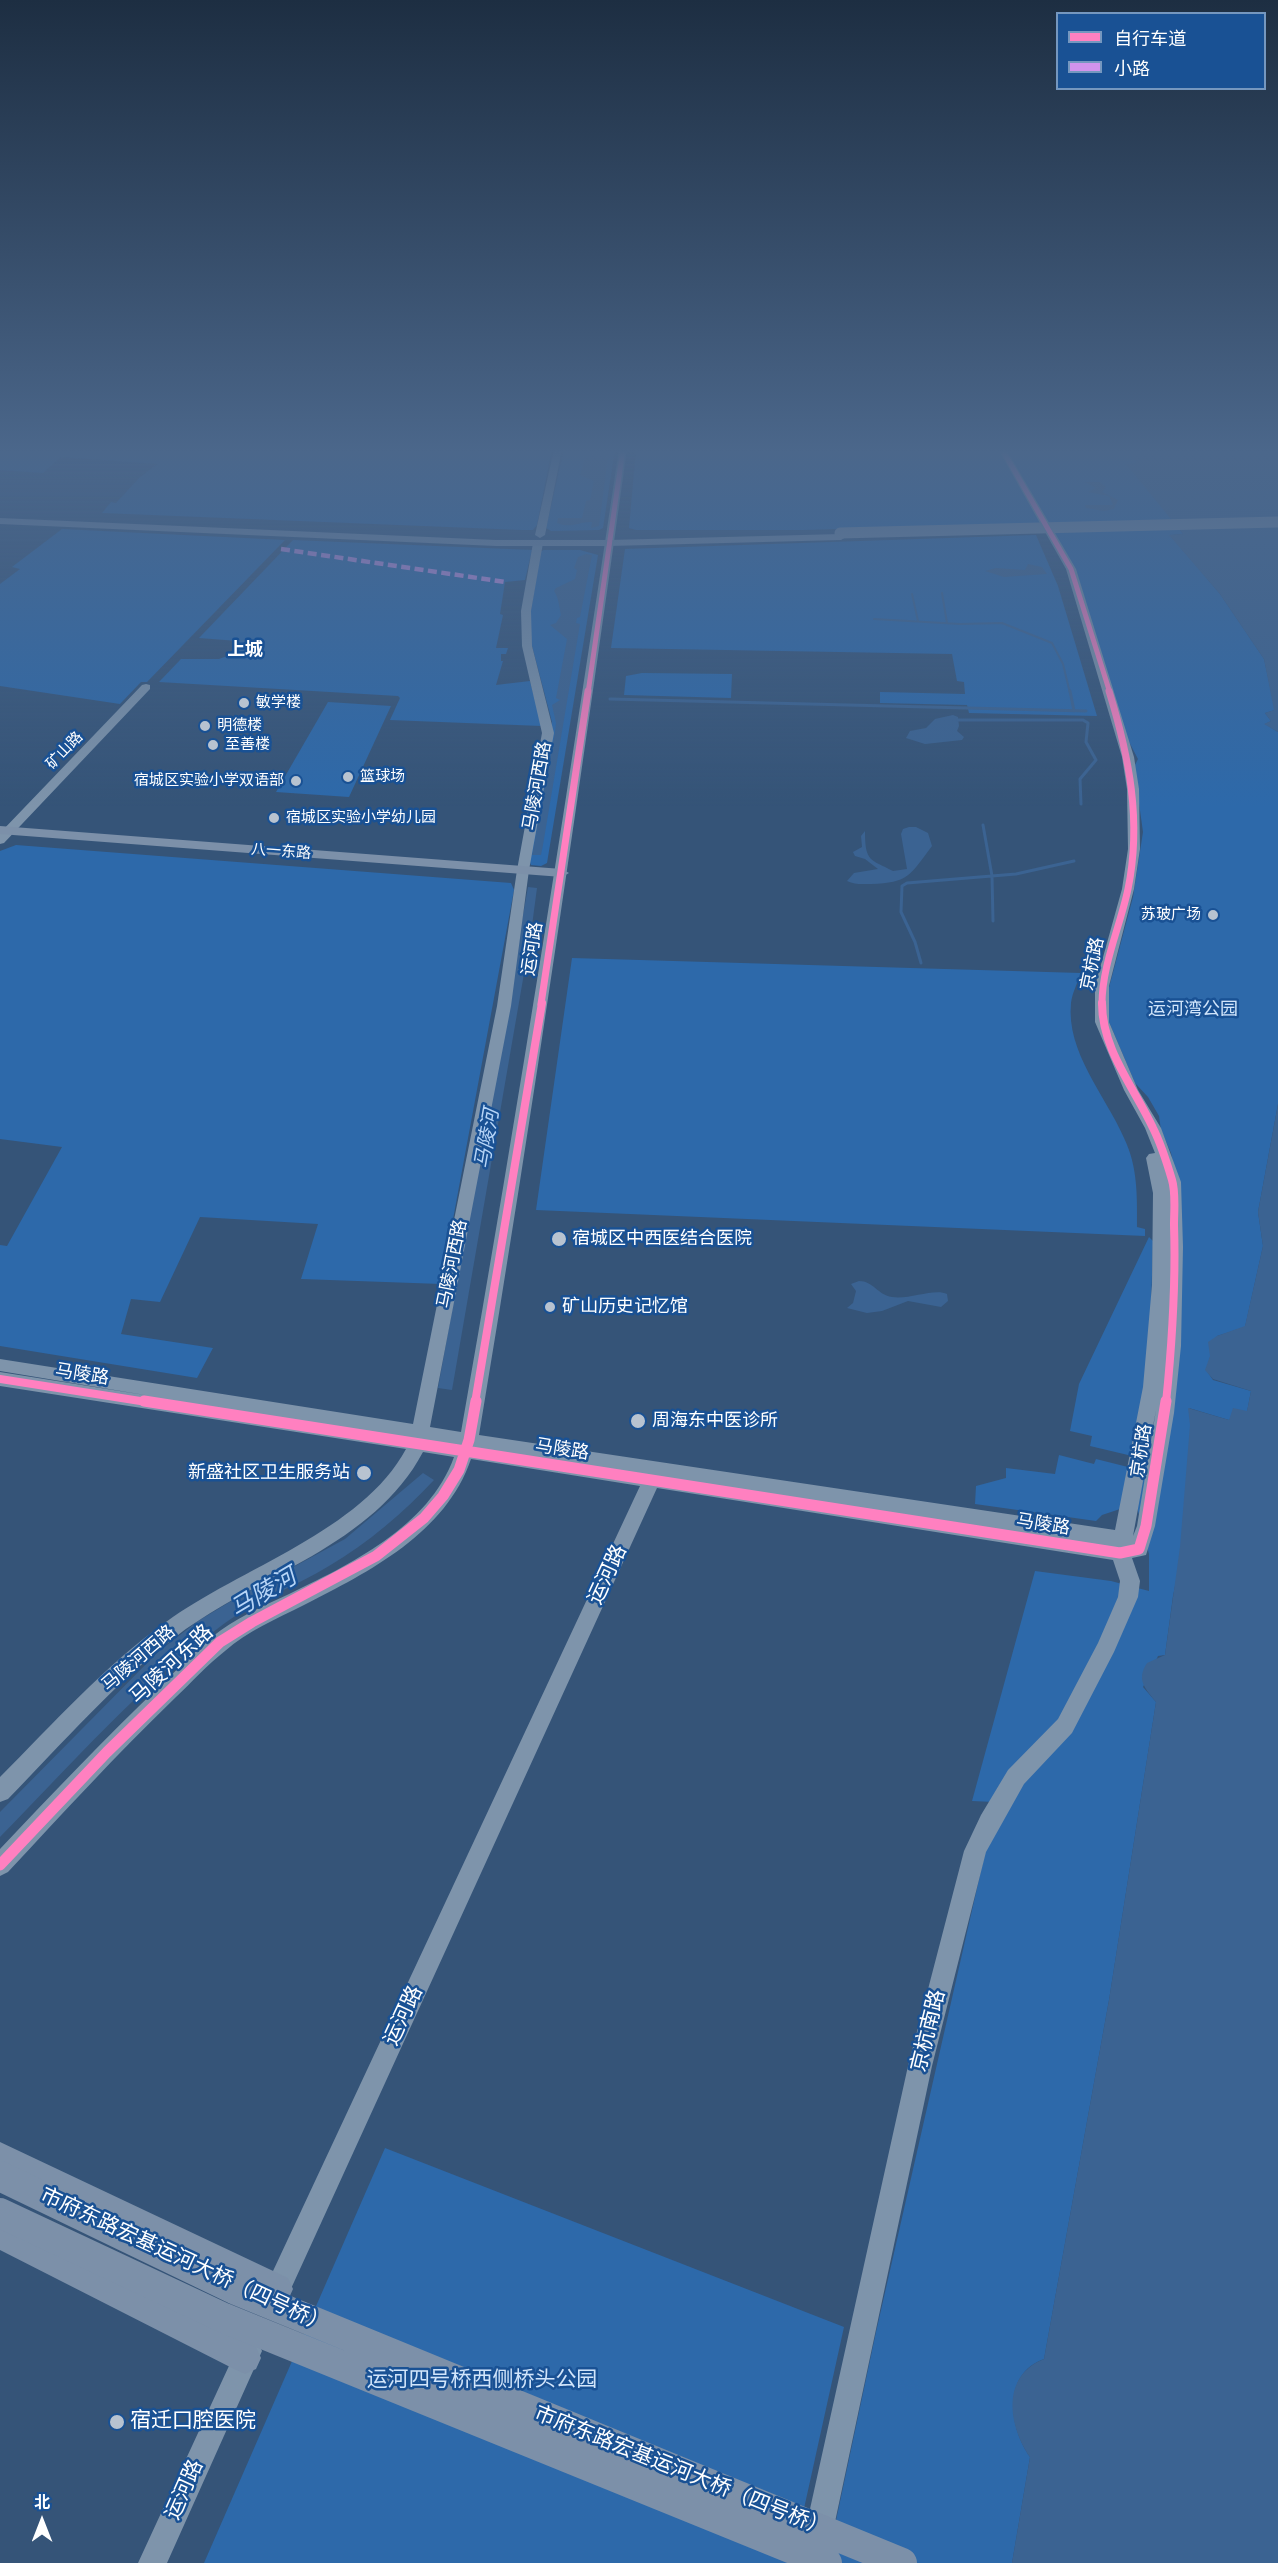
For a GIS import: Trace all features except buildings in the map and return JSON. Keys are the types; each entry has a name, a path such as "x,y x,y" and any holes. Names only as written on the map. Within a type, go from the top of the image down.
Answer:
{"main road":[{"name":"八一东路","path":"3,834 561,875"},
{"path":"0,2157 277,2289"},
{"name":"市府东路宏基运河大桥（四号桥）","path":"0,2176 234,2289 902,2563"},
{"name":"市府东路宏基运河大桥（四号桥）","path":"0,2213 224,2318 828,2563"},
{"path":"0,2234 245,2358"}],"street":[{"name":"马陵河西路","path":"0,1792 82,1710 170,1630 202,1607 294,1555 364,1509 394,1483 419,1438 504,1006 523,872 548,733 528,646 526,611 534,569"},
{"name":"运河路","path":"467,1446 513,1189 605,569"},
{"name":"京杭路","path":"1060,569 1123,774 1125,841 1109,930 1094,979 1090,1014 1105,1058 1154,1157 1159,1175 1161,1204 1160,1285 1152,1387 1127,1547"},
{"name":"京杭路","path":"1071,569 1117,717 1128,757 1133,789 1134,849 1128,889 1102,986 1102,1022 1131,1090 1153,1128 1173,1182 1175,1247 1172,1346 1165,1413 1146,1526 1127,1547"},
{"name":"矿山路","path":"3,834 146,687"},
{"name":"马陵路","path":"0,1365 467,1446 1127,1547"},
{"name":"马陵路","path":"0,1379 419,1438"},
{"name":"马陵河东路","path":"0,1865 151,1707 227,1637 261,1617 341,1578 399,1542 433,1509 454,1481 467,1446"},
{"name":"运河路","path":"152,2563 654,1475"},
{"name":"京杭南路","path":"812,2563 920,2066 975,1851 988,1822 1016,1777 1065,1726 1107,1646 1129,1592 1127,1547"}],"green space":[{"path":"20,569 257,569 147,682 141,682 120,704 0,686 0,584"},
{"path":"266,569 528,569 525,580 505,582 500,614 503,615 496,648 508,648 506,654 501,654 501,661 503,661 496,685 530,681 542,726 390,720 400,698 398,696 159,682 181,659 219,659 230,655 238,641 199,638"},
{"path":"538,569 596,569 547,863 541,866 531,865 528,857 552,722 531,642 530,616"},
{"path":"622,569 1050,569 1058,586 1097,716 969,713 967,705 880,703 880,692 965,694 964,682 957,681 952,654 611,648"},
{"name":"运河湾公园","path":"1074,569 1198,569 1220,594 1264,659 1275,710 1265,713 1271,721 1265,724 1278,732 1278,1104 1258,1212 1263,1246 1245,1327 1217,1336 1206,1370 1213,1380 1251,1391 1247,1412 1229,1420 1189,1408 1207,1429 1173,1596 1165,1655 1158,1656 1143,1687 1156,1702 1109,2000 1044,2359 1030,2366 1021,2376 1013,2402 1017,2431 1030,2457 1012,2563 827,2563 876,2332 988,1840 994,1802 972,1801 1035,1571 1111,1581 1149,1591 1149,1554 1137,1507 1161,1392 1178,1187 1171,1153 1161,1130 1159,1116 1148,1097 1135,1083 1106,1015 1107,995 1133,897 1143,832 1134,767 1138,759 1126,736"},
{"path":"642,673 732,674 731,698 624,695 626,676"},
{"path":"328,702 391,706 349,797 276,792"},
{"path":"16,845 511,883 514,890 441,1284 301,1279 318,1224 200,1217 160,1302 131,1299 121,1334 213,1348 197,1378 0,1346 0,1245 7,1246 62,1147 0,1139 0,851"},
{"path":"572,958 1081,973 1071,1003 1074,1039 1088,1073 1129,1149 1136,1182 1137,1227 1145,1229 1145,1236 536,1210"},
{"path":"1149,1237 1153,1241 1149,1377 1134,1454 1128,1455 1090,1446 1092,1436 1070,1431 1079,1384"},
{"path":"1059,1455 1094,1464 1096,1459 1128,1467 1120,1509 1102,1515 1096,1521 975,1504 976,1486 1006,1478 1006,1468 1055,1474"},
{"name":"运河四号桥西侧桥头公园","path":"385,2148 844,2327 792,2563 204,2563"}],"water":[{"path":"575,569 589,569 580,617 577,618 576,623 580,624 541,855 532,855 555,732 556,723 552,705 560,700 556,698 567,639 550,625 556,623 561,615 554,591 575,579 577,570"},
{"path":"994,569 1043,569 1047,574 1004,577 985,571"},
{"path":"1198,569 1278,569 1278,732 1264,724 1271,721 1265,713 1274,710 1264,659 1220,594"},
{"path":"953,715 958,717 957,731 964,737 962,740 925,744 906,738 910,731 926,728 935,719"},
{"path":"916,827 928,833 932,846 908,876 884,883 859,884 847,881 854,873 878,869 865,859 855,856 853,852 862,847 861,836 865,831 866,849 870,858 893,871 907,869 901,834 903,829"},
{"name":"马陵河","path":"528,887 537,888 531,933 452,1390 438,1388"},
{"path":"1278,1104 1278,2563 1012,2563 1030,2457 1017,2431 1013,2416 1013,2402 1015,2389 1021,2377 1030,2367 1044,2359 1109,2000 1156,1702 1143,1684 1142,1674 1147,1663 1165,1655 1180,1547 1190,1425 1188,1408 1229,1420 1233,1408 1247,1411 1251,1391 1213,1379 1205,1370 1210,1356 1208,1342 1217,1336 1245,1326 1263,1246 1258,1212"},
{"path":"859,1281 868,1283 887,1296 906,1297 942,1293 947,1294 948,1301 941,1307 908,1301 882,1311 867,1313 847,1308 853,1303 856,1291 851,1284"},
{"name":"马陵河","path":"423,1473 434,1480 397,1516 371,1537 316,1574 237,1615 194,1647 136,1698 0,1837 0,1812 158,1652 198,1621 345,1539"}],"waterway":[{"path":"942,593 947,623"},
{"path":"912,594 918,621"},
{"path":"874,619 960,624 1002,623 1052,643 1063,664 1070,693"},
{"path":"1070,691 1074,711"},
{"path":"610,699 1074,711"},
{"path":"1074,711 1086,711"},
{"path":"958,720 1083,720 1088,723 1086,742 1096,760 1080,779 1081,804"},
{"path":"983,825 992,876"},
{"path":"992,876 1016,874 1074,861"},
{"path":"921,963 915,942 901,912 902,886 907,883 992,876"},
{"path":"992,876 993,921"}],"marked path":[{"path":"414,569 505,582"}],"cycle path":[{"path":"0,1865 107,1752 213,1648 243,1626 349,1572 401,1538 424,1518 443,1496 459,1470 469,1440 516,1167 562,873 606,569"},
{"path":"0,1379 1120,1553 1139,1549 1146,1526 1165,1413 1172,1346 1175,1247 1173,1182 1153,1128 1131,1090 1102,1022 1102,986 1128,889 1134,849 1133,789 1128,757 1117,717 1071,569"}],"place":[{"name":"敏学楼","path":"244,703"},
{"name":"明德楼","path":"205,726"},
{"name":"至善楼","path":"213,745"},
{"name":"篮球场","path":"348,777"},
{"name":"宿城区实验小学双语部","path":"296,781"},
{"name":"宿城区实验小学幼儿园","path":"274,818"},
{"name":"苏玻广场","path":"1213,915"},
{"name":"宿城区中西医结合医院","path":"559,1239"},
{"name":"矿山历史记忆馆","path":"550,1307"},
{"name":"周海东中医诊所","path":"638,1421"},
{"name":"新盛社区卫生服务站","path":"364,1473"},
{"name":"宿迁口腔医院","path":"117,2422"}],"district":[{"name":"上城","path":"245,650"}]}
